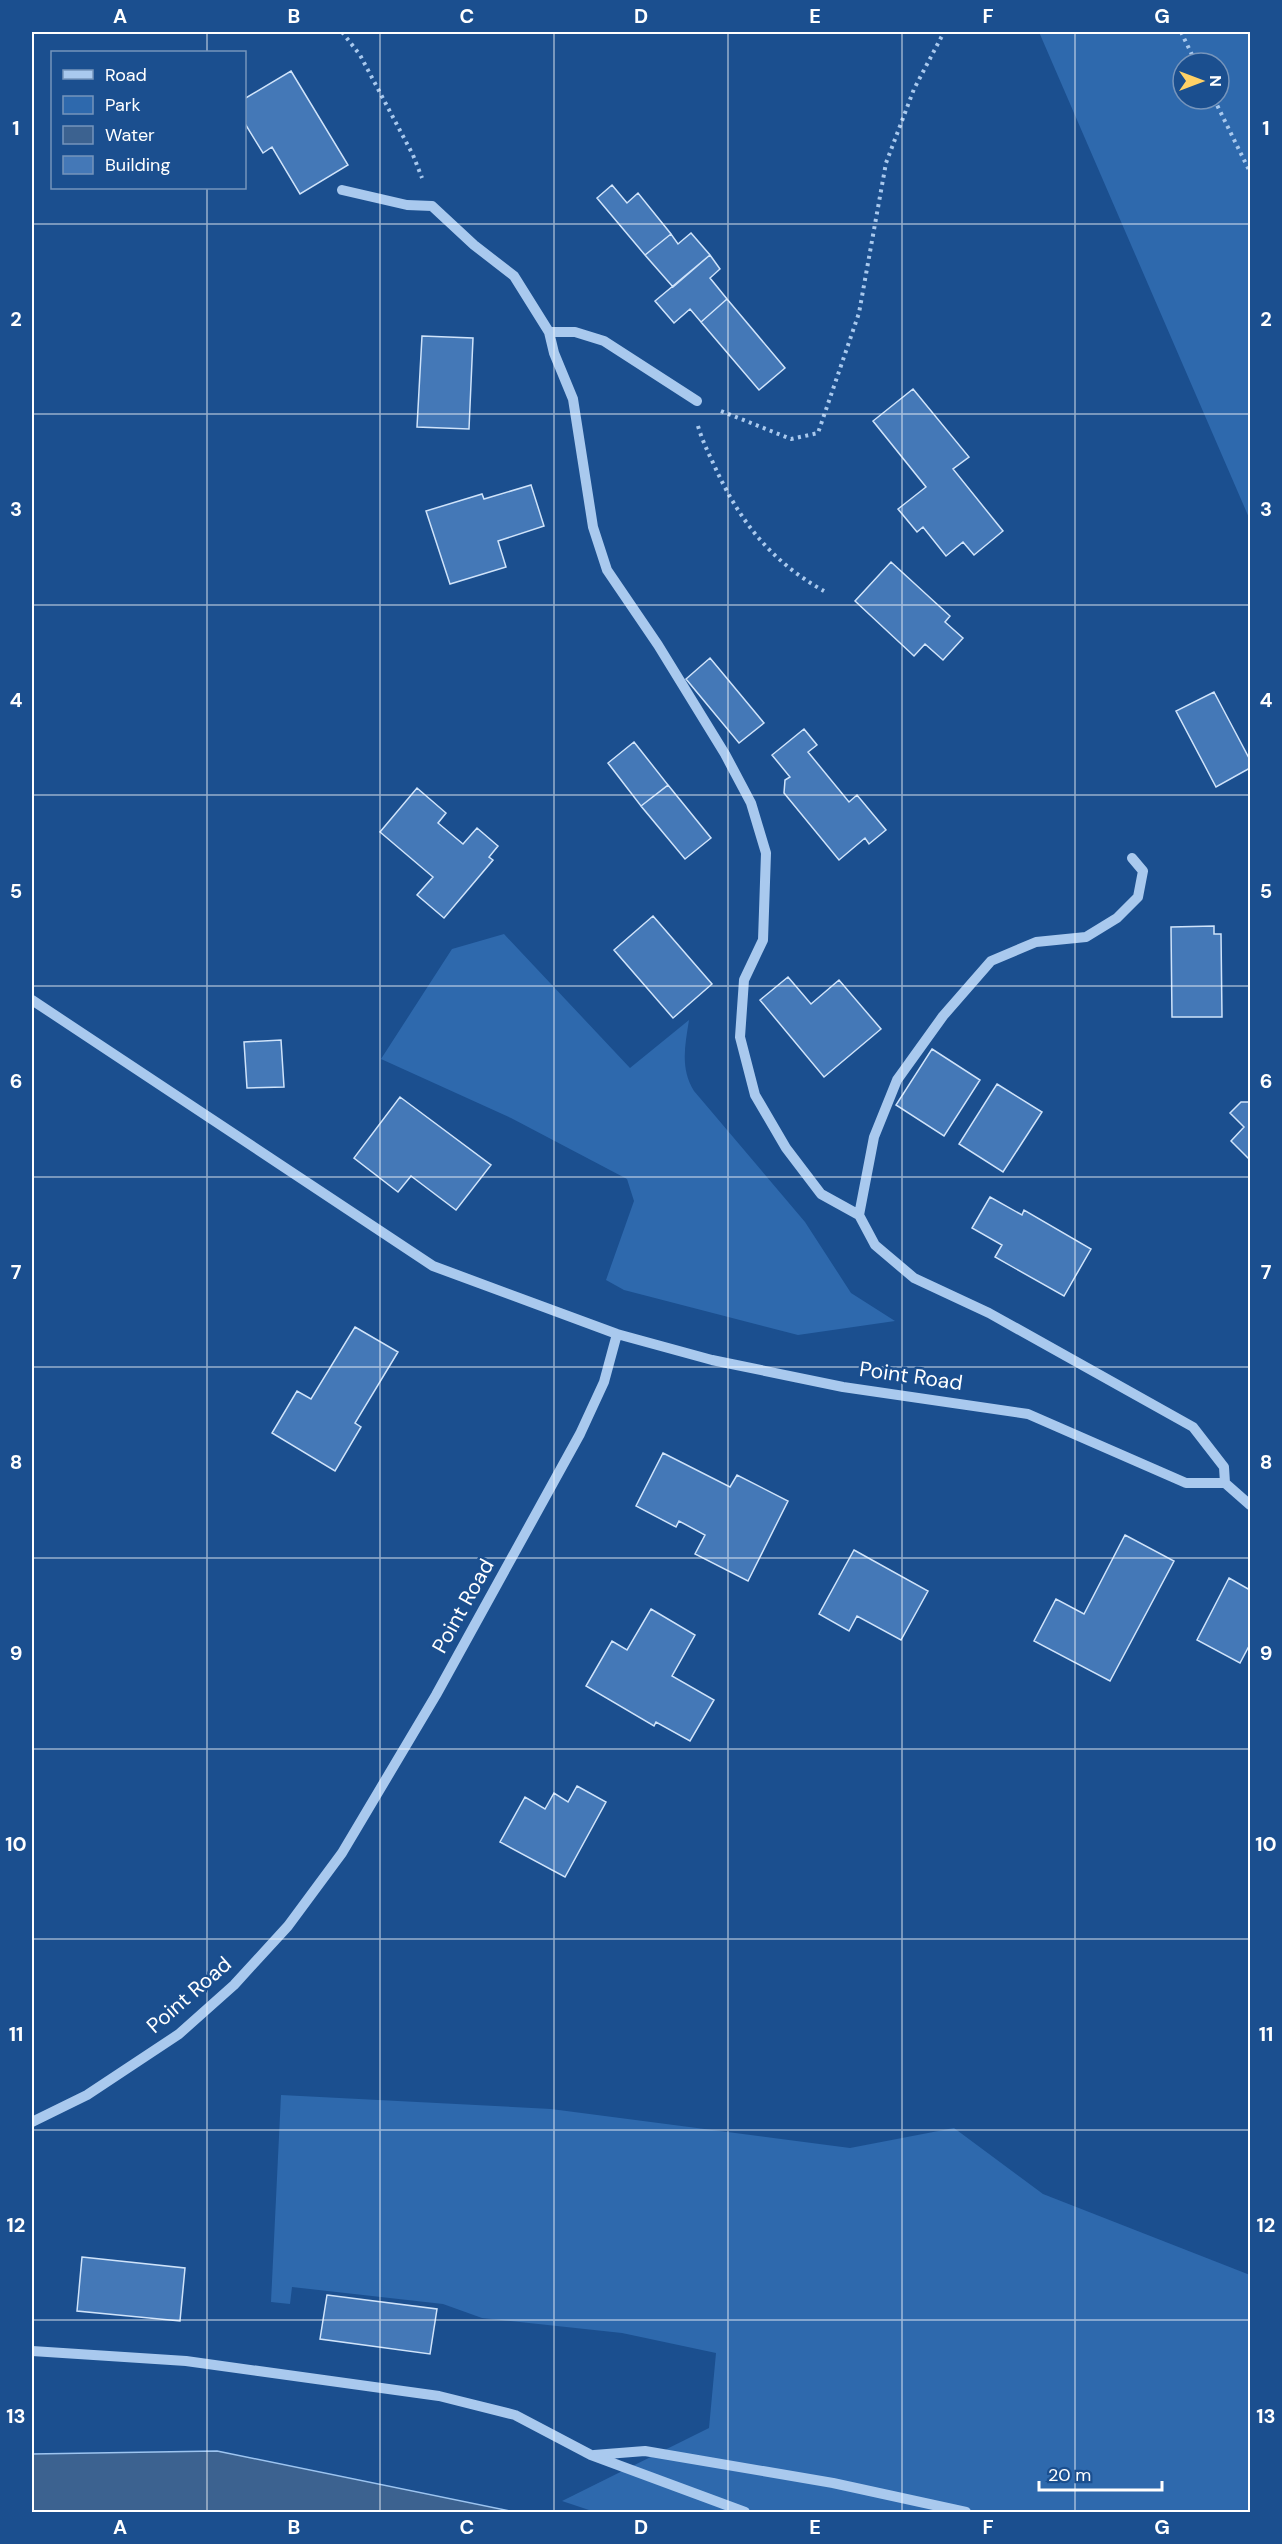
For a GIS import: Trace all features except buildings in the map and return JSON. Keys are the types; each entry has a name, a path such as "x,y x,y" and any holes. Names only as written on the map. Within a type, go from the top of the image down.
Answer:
{"street":[{"path":"342,190 407,204 432,206 474,245 514,276 549,332 554,353 573,399 593,527 607,570 658,645 730,764 751,803 766,853 763,940 744,980 740,1037 755,1095 786,1148 821,1194 859,1215 875,1245 914,1278 989,1313 1193,1427 1224,1467 1225,1484 1251,1505"},
{"path":"549,332 576,332 603,341 697,401"},
{"path":"859,1215 874,1137 897,1080 943,1016 991,961 1036,942 1086,938 1117,918 1138,897 1143,871 1132,858"},
{"path":"32,1000 433,1266 616,1334"},
{"name":"Point Road","path":"32,2122 87,2095 179,2034 234,1985 302,1907 348,1843 436,1695 529,1527 585,1424 603,1382 616,1334 712,1360 843,1387 1028,1414 1186,1484 1225,1484"},
{"path":"32,2352 186,2361 439,2396 515,2415 591,2455 746,2512"},
{"path":"591,2455 645,2451 833,2483 966,2512"}],"path":[{"path":"342,32 360,55 413,155 432,206"},
{"path":"824,591 800,578 766,547 742,520 700,434 693,407 697,401 791,439 818,434 859,314 886,163 914,88 944,32"},
{"path":"1181,32 1190,51"},
{"path":"1220,111 1251,172"}],"green space":[{"path":"1039,32 1250,32 1250,520"},
{"path":"504,934 630,1068 689,1020 685,1065 694,1091 805,1222 851,1293 895,1321 798,1335 624,1290 606,1280 634,1201 627,1179 511,1118 381,1059 452,949"},
{"path":"281,2095 551,2109 850,2148 954,2128 1043,2194 1250,2275 1250,2512 595,2512 562,2501 709,2428 716,2353 622,2333 482,2318 443,2304 292,2287 290,2304 271,2302"}],"water":[{"path":"217,2451 515,2512 32,2512 32,2454"}]}
